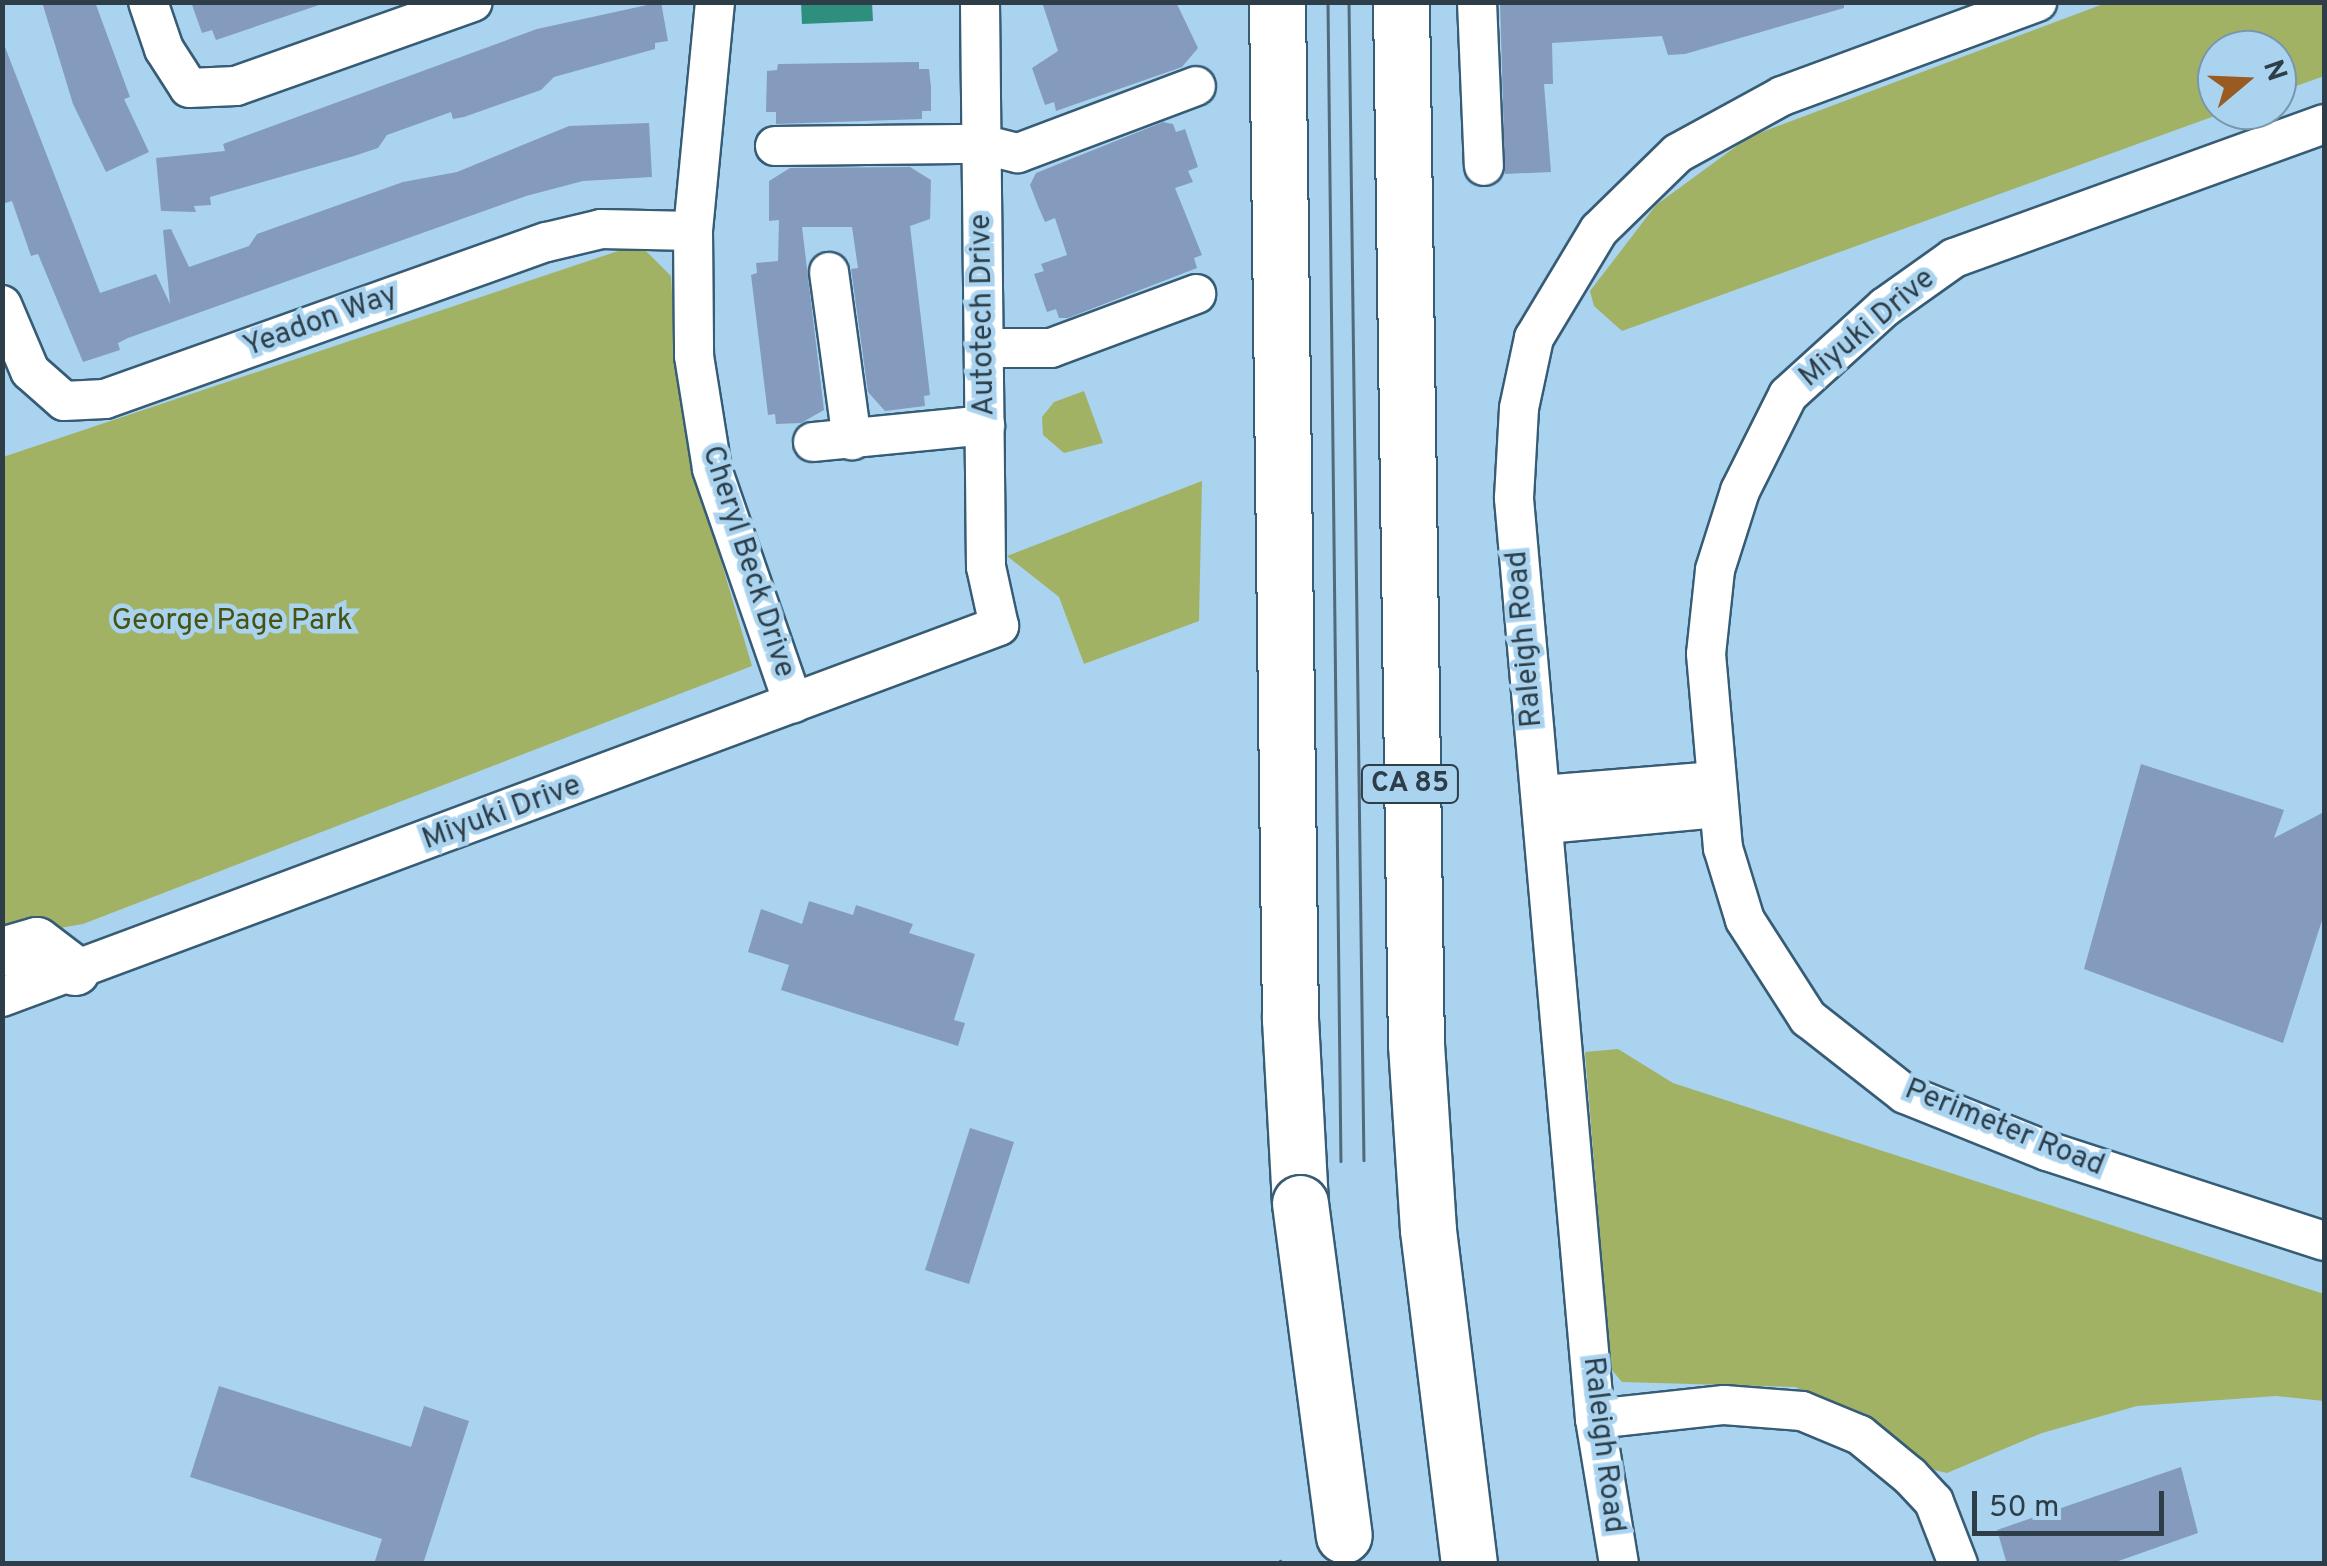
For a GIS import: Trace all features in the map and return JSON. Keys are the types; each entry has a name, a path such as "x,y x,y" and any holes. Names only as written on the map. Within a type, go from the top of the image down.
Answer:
{"highway":[{"path":"1277,2 1290,1019 1300,1203 1347,1549"},
{"name":"CA 85","path":"1401,2 1416,1044 1432,1269 1468,1564"}],"main road":[{"path":"2,952 37,942 75,971"}],"street":[{"path":"148,2 164,49 189,88 236,86 474,2"},
{"name":"Cheryl Beck Drive","path":"715,2 693,231 694,356 712,469 793,703"},
{"name":"Autotech Drive","path":"980,2 986,567 999,626"},
{"path":"1477,2 1484,166"},
{"name":"Raleigh Road","path":"1619,1564 1596,1419 1514,498 1518,408 1534,338 1599,230 1678,154 1782,96 1967,14 2037,2"},
{"path":"775,146 981,144 1018,153 1196,86"},
{"name":"Miyuki Drive","path":"1716,795 1706,654 1714,570 1740,491 1788,396 1885,307 1954,258 2324,124"},
{"name":"Yeadon Way","path":"2,305 30,371 64,401 105,399 548,242 602,229 693,231"},
{"path":"829,272 852,440"},
{"path":"985,348 1051,348 1196,294"},
{"path":"813,442 985,424"},
{"name":"Miyuki Drive","path":"2,997 999,626"},
{"path":"1544,810 1716,795"},
{"name":"Perimeter Road","path":"1716,795 1745,920 1808,1018 1905,1094 2047,1151 2324,1241"},
{"path":"1596,1419 1724,1405 1802,1412 1845,1429 1910,1476 1934,1502 1958,1564"}],"green space":[{"path":"2106,3 2324,3 2324,76 2297,86 2297,30 2197,30 2197,122 1622,331 1594,306 1590,291 1656,205 1749,137"},
{"name":"George Page Park","path":"639,244 671,276 676,369 696,476 752,666 83,924 3,938 3,457"},
{"path":"1084,391 1103,443 1064,453 1043,435 1042,417 1054,402"},
{"path":"1202,481 1199,621 1084,664 1059,597 1007,556"},
{"path":"1618,1049 1673,1083 2324,1294 2324,1401 2276,1396 2137,1406 2042,1433 1947,1473 1934,1470 1872,1418 1795,1387 1622,1382 1611,1369 1585,1052"}],"shaded area":[{"path":"801,3 872,3 873,21 802,24"}],"building":[{"path":"42,2 95,2 130,97 124,99 149,152 106,172 73,104"},
{"path":"191,2 319,5 216,40 212,30 202,33"},
{"path":"661,2 668,41 655,43 655,49 554,77 541,90 464,117 453,119 451,112 387,135 378,148 354,156 210,197 211,205 194,206 196,212 161,211 156,158 225,151 223,144 537,29"},
{"path":"1042,2 1176,2 1198,48 1182,67 1056,111 1054,102 1045,105 1032,68 1058,51"},
{"path":"1500,2 1844,2 1844,8 1685,54 1668,55 1662,36 1552,43 1553,84 1544,84 1551,172 1505,174"},
{"path":"5,47 100,293 156,274 170,304 163,230 171,229 189,267 249,246 257,234 403,182 457,172 569,126 649,123 652,177 583,181 526,196 128,338 118,343 120,350 83,362 38,254 31,256 12,201 2,204"},
{"path":"919,62 919,69 929,69 931,87 931,111 922,111 922,119 776,124 776,112 766,112 767,71 777,70 778,64"},
{"path":"1163,122 1173,124 1176,132 1185,129 1198,167 1188,171 1193,182 1175,188 1202,255 1194,258 1197,268 1068,318 1059,318 1056,309 1047,312 1034,274 1044,271 1041,264 1067,255 1055,218 1045,222 1030,185 1036,173"},
{"path":"910,167 931,180 930,219 910,226 930,395 924,396 925,406 885,411 868,392 851,269 858,268 852,227 802,227 824,410 801,423 776,424 775,414 768,415 751,275 757,273 756,263 778,261 779,220 769,221 769,181 790,168"},
{"path":"2141,764 2284,810 2274,838 2324,812 2324,914 2283,1043 2084,969"},
{"path":"809,901 853,915 856,905 913,924 909,933 975,954 954,1020 965,1023 958,1046 781,990 789,965 748,952 761,909 802,924"},
{"path":"970,1128 1014,1142 969,1284 925,1270"},
{"path":"219,1386 411,1447 424,1406 469,1421 423,1564 374,1564 382,1539 190,1477"},
{"path":"2181,1467 2198,1533 2110,1564 2007,1564 1997,1530"}],"tram line":[{"path":"1328,2 1341,1161"},
{"path":"1349,2 1364,1160"}]}
